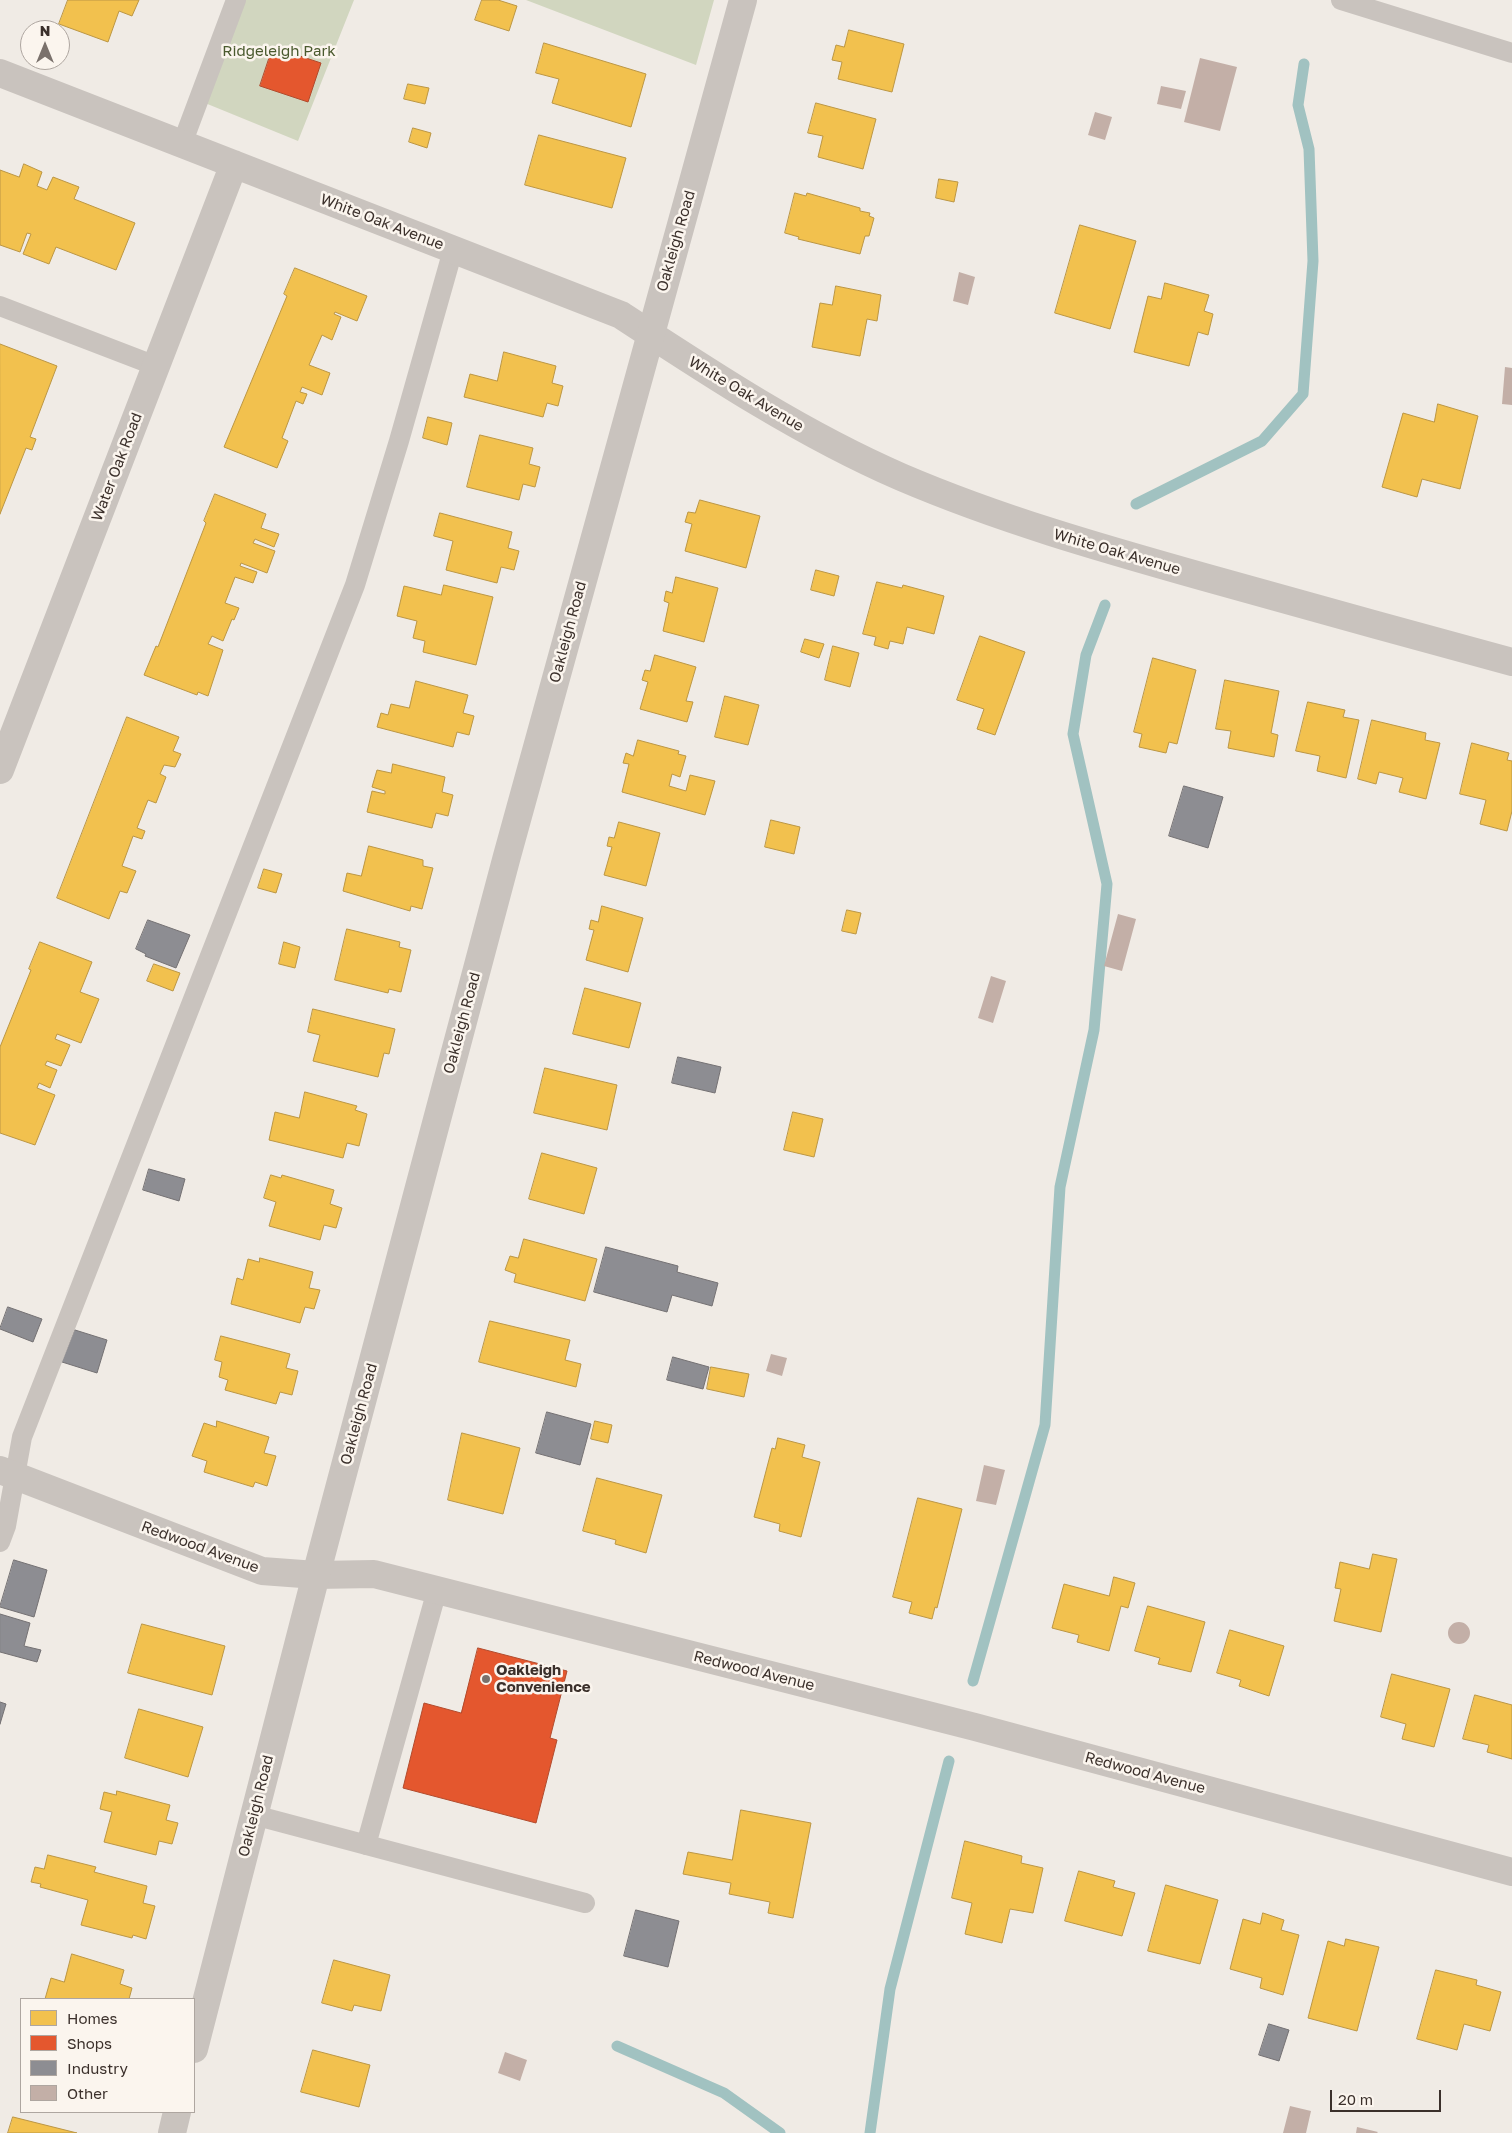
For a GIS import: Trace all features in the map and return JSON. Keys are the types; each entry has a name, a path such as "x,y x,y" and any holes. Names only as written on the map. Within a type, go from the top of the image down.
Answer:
{"street":[{"name":"Oakleigh Road","path":"195,2044 316,1575 504,865 743,0"},
{"name":"White Oak Avenue","path":"0,73 621,315 771,410 832,445 965,504 1091,546 1512,662"},
{"name":"Water Oak Road","path":"0,770 234,164"},
{"name":"Redwood Avenue","path":"8,1474 262,1570 316,1575 374,1574 975,1727 1512,1872"},
{"path":"172,2133 177,2113"}],"lane":[{"path":"182,144 236,0"},
{"path":"1341,0 1512,53"},
{"path":"0,1542 6,1526 8,1474 355,585 400,442 453,250"},
{"path":"0,306 156,366"},
{"path":"366,1844 437,1590"},
{"path":"254,1815 585,1904"}],"green space":[{"name":"Ridgeleigh Park","path":"245,0 354,0 298,141 205,103"},
{"path":"526,0 714,0 696,65"}],"building: Homes":[{"path":"68,0 139,0 132,16 119,11 108,42 70,28 70,20 60,20"},
{"path":"482,0 498,0 517,6 509,31 475,20"},
{"path":"849,30 904,44 892,92 838,79 842,62 832,60 836,45 844,47"},
{"path":"544,43 646,74 631,127 552,103 559,79 536,73"},
{"path":"408,84 429,88 425,104 404,99"},
{"path":"816,103 876,119 863,169 818,157 823,136 808,133"},
{"path":"413,128 431,133 427,148 409,142"},
{"path":"539,135 626,158 612,208 525,185"},
{"path":"24,164 42,172 37,186 47,190 53,177 79,187 74,199 135,223 116,270 56,247 49,264 23,254 31,234 27,233 20,252 0,245 0,170 19,177"},
{"path":"939,179 958,182 954,202 936,198"},
{"path":"795,193 806,196 807,193 860,208 860,211 870,213 869,216 874,218 869,236 865,236 860,254 798,239 799,237 785,233"},
{"path":"1080,225 1136,241 1110,329 1055,313"},
{"path":"295,268 367,296 357,321 335,312 334,314 341,317 332,340 322,335 309,365 330,373 322,395 302,387 300,392 307,394 303,404 296,401 282,438 288,441 277,468 224,447 287,296 284,294"},
{"path":"1165,283 1209,295 1204,311 1213,314 1208,335 1198,332 1189,366 1134,352 1148,296 1161,299"},
{"path":"836,286 881,295 877,321 867,319 860,356 812,347 820,303 832,305"},
{"path":"0,344 57,366 30,437 36,439 32,450 26,448 0,514"},
{"path":"504,352 556,366 552,383 563,386 558,406 547,403 543,417 464,397 470,374 497,381"},
{"path":"1438,404 1478,416 1460,489 1422,479 1417,497 1382,487 1403,413 1434,422"},
{"path":"428,417 452,423 447,445 423,438"},
{"path":"480,435 533,448 529,464 540,467 535,487 523,484 519,500 467,487"},
{"path":"215,494 266,514 261,528 279,534 274,547 255,539 253,543 275,551 267,573 241,563 240,566 257,572 253,583 235,577 225,603 239,608 223,641 212,636 208,644 223,650 208,696 198,692 197,695 144,675 156,646 158,647 206,523 204,521"},
{"path":"700,500 760,516 746,568 685,551 692,524 685,522 688,512 695,513"},
{"path":"440,513 512,532 508,548 519,551 514,570 501,567 497,583 446,570 453,541 434,536"},
{"path":"816,570 839,576 834,596 811,590"},
{"path":"676,577 718,588 704,642 663,631 669,603 664,601 666,591 672,593"},
{"path":"877,582 902,588 903,585 944,596 934,634 907,627 903,644 890,641 888,649 874,645 876,637 863,634"},
{"path":"444,585 493,597 476,665 423,652 425,641 413,638 417,621 397,616 404,586 441,595"},
{"path":"980,636 1025,652 995,735 977,729 984,709 957,700"},
{"path":"805,639 824,644 819,658 801,652"},
{"path":"833,646 859,653 850,687 825,680"},
{"path":"655,655 696,667 686,701 693,702 687,722 640,709 648,682 642,680 645,670 650,671"},
{"path":"1153,658 1196,670 1177,744 1169,742 1166,753 1139,747 1142,734 1134,732"},
{"path":"1225,680 1279,691 1271,733 1278,735 1274,757 1228,748 1231,731 1216,729"},
{"path":"416,681 468,695 463,713 474,716 469,735 457,732 453,747 377,727 381,713 388,715 391,704 409,708"},
{"path":"725,696 759,705 748,745 715,737"},
{"path":"1308,702 1345,710 1343,717 1359,720 1346,778 1317,771 1320,756 1296,751"},
{"path":"127,717 179,737 173,751 181,754 175,767 164,765 160,774 166,777 156,803 148,800 137,828 145,831 142,839 133,836 122,866 136,871 127,893 120,891 109,919 57,898"},
{"path":"1372,720 1426,733 1425,740 1440,743 1426,799 1399,792 1403,778 1379,772 1376,784 1358,779"},
{"path":"638,740 679,751 678,754 686,756 680,777 672,774 669,786 686,791 690,775 715,781 705,815 622,792 629,764 623,763 626,753 633,756"},
{"path":"1472,743 1509,753 1507,760 1512,761 1512,811 1507,831 1480,824 1486,800 1460,794"},
{"path":"393,764 445,777 442,792 453,795 448,816 436,813 432,828 367,812 372,791 385,794 385,791 372,787 377,770 391,773"},
{"path":"771,820 800,827 794,854 765,847"},
{"path":"619,822 660,833 646,886 604,875 612,847 607,846 609,837 614,838"},
{"path":"369,846 423,860 423,866 433,868 422,909 411,906 410,911 343,891 347,873 361,876"},
{"path":"264,869 282,874 276,893 258,888"},
{"path":"602,906 643,918 628,972 586,960 594,930 589,929 591,920 598,922"},
{"path":"847,910 861,913 856,934 842,931"},
{"path":"347,929 400,942 399,947 411,950 401,992 389,989 388,993 335,980"},
{"path":"40,942 92,962 80,992 99,999 81,1043 57,1034 55,1039 70,1045 61,1066 47,1061 45,1065 57,1070 50,1088 39,1083 37,1088 55,1095 35,1145 0,1133 0,1047 31,970 29,969"},
{"path":"284,942 300,947 295,968 279,964"},
{"path":"154,964 180,973 173,991 147,981"},
{"path":"585,988 641,1003 629,1048 573,1034"},
{"path":"313,1009 395,1029 389,1054 384,1053 378,1077 313,1061 320,1035 308,1032"},
{"path":"545,1068 617,1085 607,1130 534,1113"},
{"path":"305,1092 357,1106 355,1110 367,1114 359,1146 347,1143 343,1158 269,1140 275,1112 299,1118"},
{"path":"793,1112 823,1119 814,1157 784,1150"},
{"path":"542,1153 597,1168 584,1214 529,1199"},
{"path":"271,1175 281,1178 282,1175 334,1190 330,1204 342,1208 336,1228 324,1225 320,1240 269,1226 276,1202 264,1198"},
{"path":"524,1239 597,1259 585,1301 514,1282 516,1274 505,1270 510,1256 518,1258"},
{"path":"260,1258 313,1272 309,1288 320,1290 314,1309 305,1307 300,1323 231,1304 237,1278 243,1280 248,1259 259,1262"},
{"path":"490,1321 570,1340 565,1360 581,1364 576,1387 479,1362"},
{"path":"221,1336 290,1354 286,1368 298,1371 292,1395 280,1392 276,1404 225,1390 228,1380 219,1377 222,1362 215,1360"},
{"path":"711,1367 749,1374 744,1397 707,1389"},
{"path":"217,1421 269,1437 264,1453 276,1456 267,1486 255,1482 253,1487 204,1472 207,1461 192,1456 204,1423 216,1427"},
{"path":"595,1421 612,1425 608,1443 591,1439"},
{"path":"462,1433 520,1448 503,1514 448,1500"},
{"path":"778,1438 805,1445 802,1457 820,1462 801,1537 779,1531 780,1524 754,1517 772,1448 775,1449"},
{"path":"597,1478 662,1495 646,1553 615,1544 616,1540 583,1531"},
{"path":"918,1498 962,1509 937,1608 935,1607 932,1619 909,1613 912,1602 893,1597"},
{"path":"1373,1554 1397,1559 1381,1632 1334,1621 1341,1589 1335,1588 1340,1562 1369,1569"},
{"path":"1114,1577 1135,1583 1128,1608 1121,1606 1109,1651 1077,1642 1079,1635 1052,1628 1064,1584 1109,1596"},
{"path":"1148,1606 1205,1622 1191,1672 1158,1664 1160,1658 1135,1651"},
{"path":"142,1624 225,1646 212,1695 128,1673"},
{"path":"1230,1630 1284,1646 1269,1696 1239,1686 1241,1680 1217,1673"},
{"path":"1392,1674 1450,1689 1434,1747 1402,1739 1406,1724 1381,1717"},
{"path":"1475,1695 1512,1705 1512,1759 1487,1752 1489,1745 1463,1739"},
{"path":"139,1709 203,1727 188,1777 125,1758"},
{"path":"117,1791 170,1805 166,1820 178,1823 172,1844 159,1841 156,1855 104,1842 112,1812 100,1809 104,1792 116,1795"},
{"path":"741,1810 811,1823 793,1918 768,1913 770,1902 729,1894 731,1883 683,1874 688,1852 732,1860"},
{"path":"965,1841 1022,1856 1021,1863 1043,1868 1033,1913 1010,1909 1002,1943 965,1934 972,1903 952,1898"},
{"path":"48,1855 96,1867 94,1872 147,1886 143,1903 155,1906 146,1939 133,1935 132,1938 81,1925 88,1900 40,1887 41,1884 31,1882 35,1867 44,1869"},
{"path":"1079,1871 1115,1881 1113,1887 1135,1893 1122,1936 1065,1921"},
{"path":"1166,1885 1218,1900 1200,1964 1148,1951"},
{"path":"1263,1913 1284,1920 1281,1930 1299,1935 1283,1995 1260,1988 1262,1978 1230,1969 1243,1919 1260,1924"},
{"path":"1346,1939 1379,1947 1357,2031 1308,2018 1328,1941 1344,1946"},
{"path":"72,1954 124,1970 120,1984 132,1988 129,1998 45,1998 51,1978 64,1982"},
{"path":"334,1960 390,1975 381,2011 354,2005 352,2011 322,2003"},
{"path":"1436,1970 1477,1980 1476,1985 1501,1992 1490,2031 1464,2024 1457,2050 1417,2039"},
{"path":"313,2050 370,2065 359,2107 301,2092"},
{"path":"13,2117 77,2133 8,2133"}],"building: Shops":[{"path":"273,47 321,63 308,102 260,86"},
{"path":"478,1648 567,1671 550,1738 557,1740 536,1823 403,1788 424,1703 461,1713"}],"building: Industry":[{"path":"1184,786 1223,797 1208,848 1169,836"},
{"path":"148,920 190,935 176,968 145,956 146,954 136,949"},
{"path":"678,1057 721,1067 715,1093 672,1083"},
{"path":"149,1169 185,1179 179,1201 143,1190"},
{"path":"606,1247 678,1266 677,1272 718,1283 712,1306 672,1295 667,1312 594,1292"},
{"path":"8,1307 42,1319 33,1342 0,1329"},
{"path":"75,1330 107,1340 97,1373 62,1362"},
{"path":"673,1357 709,1367 703,1389 667,1380"},
{"path":"547,1412 591,1424 580,1465 536,1453"},
{"path":"14,1560 47,1570 34,1617 0,1607"},
{"path":"0,1614 30,1623 24,1646 41,1650 37,1662 0,1652"},
{"path":"0,1702 6,1704 0,1724"},
{"path":"636,1910 679,1921 668,1967 624,1956"},
{"path":"1269,2024 1289,2030 1279,2061 1259,2055"}],"building: Other":[{"path":"1200,58 1237,67 1220,131 1184,122"},
{"path":"1161,86 1186,91 1181,109 1157,104"},
{"path":"1095,112 1112,117 1105,140 1088,135"},
{"path":"959,272 975,277 968,305 953,301"},
{"path":"1505,367 1512,368 1512,405 1502,404"},
{"path":"1118,914 1136,919 1122,971 1104,966"},
{"path":"991,976 1006,981 993,1023 978,1018"},
{"path":"771,1354 787,1358 782,1376 766,1371"},
{"path":"984,1465 1005,1470 996,1505 976,1501"},
{"path":"1459,1622 1467,1625 1470,1633 1467,1641 1459,1644 1451,1641 1448,1633 1451,1625"},
{"path":"505,2052 527,2060 520,2081 498,2073"},
{"path":"1290,2106 1311,2111 1306,2133 1283,2133"},
{"path":"1357,2127 1378,2132 1356,2133"}],"waterway":[{"path":"1136,504 1262,441 1303,394 1313,261 1309,149 1298,105 1304,64"},
{"path":"973,1681 1045,1425 1060,1187 1094,1030 1107,884 1073,734 1086,655 1105,605"},
{"path":"870,2133 890,1989 949,1761"},
{"path":"617,2046 724,2093 780,2133"}],"place":[{"name":"Oakleigh Convenience","path":"486,1679"}]}
